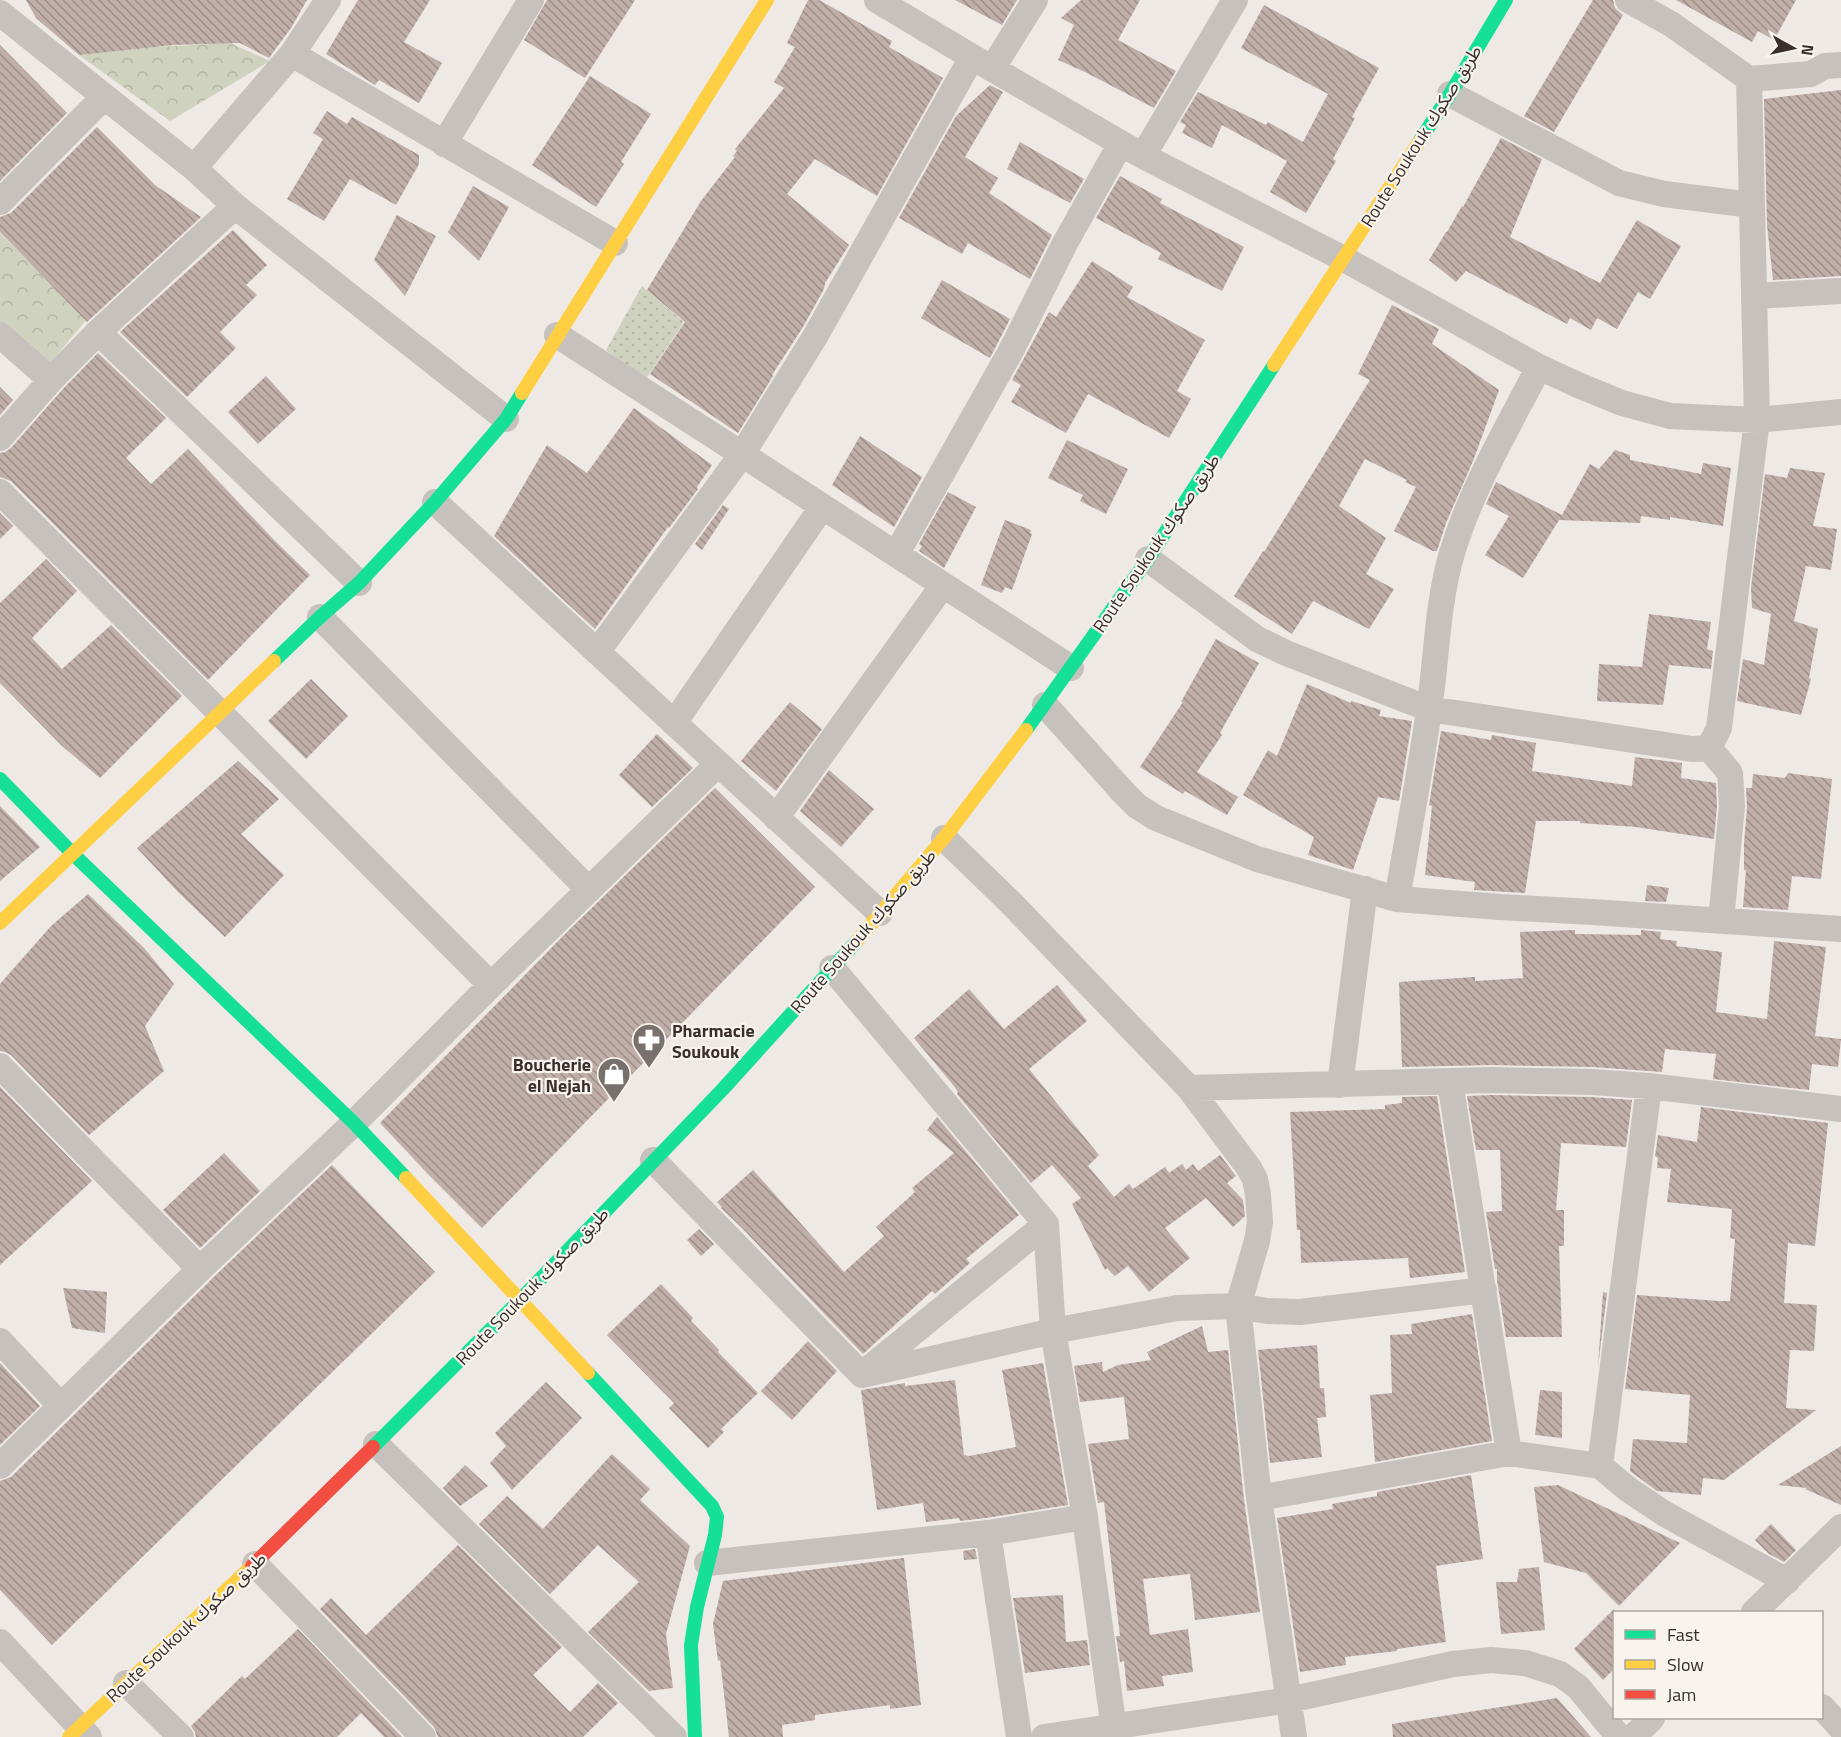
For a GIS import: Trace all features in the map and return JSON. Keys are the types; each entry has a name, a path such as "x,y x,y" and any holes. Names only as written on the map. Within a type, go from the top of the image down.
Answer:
{"street":[{"path":"194,168 291,54 328,0"},
{"path":"444,144 531,0"},
{"path":"0,923 320,617 359,583 435,502 506,419 767,0"},
{"path":"877,0 1143,156 1344,259 1539,367 1622,403 1670,416 1757,420 1841,412"},
{"path":"597,652 743,453 982,63 1035,0"},
{"path":"1143,156 1235,0"},
{"name":"Route Soukouk طريق صكوك","path":"79,1733 126,1683 255,1563 520,1300 723,1089 880,914 944,838 1045,705 1148,559 1450,94 1506,0"},
{"path":"1628,0 1671,24 1749,79 1811,74 1825,66 1841,64"},
{"path":"0,13 194,168 235,206 506,419"},
{"path":"291,54 615,243"},
{"path":"1709,748 1719,728 1757,420 1749,79"},
{"path":"1450,94 1619,183 1664,194 1752,206"},
{"path":"0,202 104,97"},
{"path":"897,554 1012,350 1064,245 1121,143"},
{"path":"0,438 51,380 98,332 235,206"},
{"path":"1755,296 1841,291"},
{"path":"98,332 359,583"},
{"path":"0,335 51,380"},
{"path":"557,335 743,453 822,507 1071,668"},
{"path":"1397,899 1429,709 1444,581 1452,552 1474,494 1539,367"},
{"path":"0,492 491,985"},
{"path":"435,502 880,914"},
{"path":"674,723 822,507"},
{"path":"1148,559 1257,639 1286,653 1429,709 1692,750 1709,748"},
{"path":"776,818 943,585"},
{"path":"320,617 589,890"},
{"path":"1045,705 1123,792 1137,806 1156,818 1257,859 1397,899 1500,908 1841,929"},
{"path":"1709,748 1730,773 1732,806 1721,921"},
{"path":"0,1466 200,1269 354,1123 491,985 718,764"},
{"path":"0,779 72,853 354,1123 712,1506 717,1517 715,1535 696,1607 691,1645 695,1737"},
{"path":"944,838 1011,903 1190,1088 1249,1167 1255,1179 1260,1222 1257,1241 1238,1306 1259,1498 1294,1737"},
{"path":"1340,1085 1365,889"},
{"path":"832,968 1046,1224 1053,1331 1085,1517 1114,1732"},
{"path":"0,1066 200,1269"},
{"path":"1190,1088 1491,1080 1592,1082 1649,1086 1841,1108"},
{"path":"1450,1082 1509,1453"},
{"path":"1600,1466 1649,1086"},
{"path":"653,1160 862,1375"},
{"path":"862,1375 1046,1224"},
{"path":"862,1375 1053,1331 1177,1308 1238,1306 1267,1311 1300,1312 1484,1290"},
{"path":"0,1341 62,1406"},
{"path":"376,1444 674,1737"},
{"path":"1259,1498 1509,1453 1600,1466 1629,1490 1665,1514 1787,1581"},
{"path":"707,1563 988,1533 1085,1517"},
{"path":"1755,1611 1841,1527"},
{"path":"988,1533 1019,1737"},
{"path":"255,1563 423,1737"},
{"path":"0,1642 79,1733"},
{"path":"1044,1737 1114,1732 1289,1700 1453,1664 1491,1660 1525,1663 1560,1674 1578,1687 1619,1737"},
{"path":"126,1683 181,1737"},
{"path":"1823,1709 1841,1728"},
{"path":"1634,1737 1651,1719"}],"green space":[{"path":"230,43 270,61 170,121 79,55 135,48"},
{"path":"0,233 86,320 49,365 0,324"},
{"path":"642,286 684,322 644,382 606,350"}],"building":[{"path":"26,0 307,0 291,28 269,58 240,43 173,45 79,55 36,18"},
{"path":"358,0 430,0 404,42 442,63 419,103 379,80 375,85 326,54"},
{"path":"547,0 635,0 585,78 524,40"},
{"path":"808,0 819,0 892,41 889,47 943,78 877,196 815,159 787,194 849,245 825,283 803,327 738,433 650,374 685,322 647,290 701,201 735,157 733,156 737,151 735,149 784,88 774,82 795,47 787,43"},
{"path":"955,0 1017,0 1002,25"},
{"path":"1081,0 1140,0 1118,40 1176,71 1154,108 1058,60 1074,25 1061,18"},
{"path":"1593,0 1613,0 1615,8 1623,15 1554,132 1524,116"},
{"path":"1676,0 1796,0 1774,40 1758,31 1752,42"},
{"path":"1264,5 1379,68 1352,117 1355,118 1333,159 1336,161 1306,213 1270,192 1287,161 1222,125 1212,148 1182,133 1186,125 1180,122 1198,92 1266,125 1268,122 1303,142 1328,94 1241,48"},
{"path":"0,45 67,113 0,181"},
{"path":"590,76 651,114 621,162 624,164 596,207 532,165"},
{"path":"990,85 1003,92 965,157 998,178 989,193 1052,235 1030,279 968,243 962,254 899,218 956,116"},
{"path":"1841,90 1841,276 1773,280 1767,225 1764,99"},
{"path":"327,111 347,124 352,117 419,155 419,164 396,205 350,179 324,221 287,199 323,139 313,133"},
{"path":"97,127 155,185 201,217 87,322 0,232 0,217 11,213"},
{"path":"1501,138 1542,159 1510,237 1600,283 1637,220 1681,246 1650,299 1638,292 1617,329 1597,318 1591,330 1570,318 1567,324 1466,271 1456,282 1429,260 1463,207"},
{"path":"1020,142 1084,179 1070,203 1007,169"},
{"path":"1120,176 1162,199 1160,203 1244,247 1222,291 1158,259 1161,253 1096,218"},
{"path":"473,186 509,207 479,261 448,232"},
{"path":"397,215 436,236 405,296 374,260"},
{"path":"233,230 267,265 246,285 257,295 220,332 236,348 187,397 120,332"},
{"path":"1092,261 1133,287 1127,297 1205,340 1177,391 1191,399 1169,438 1088,394 1066,433 1011,402 1021,385 1012,380 1049,312 1056,317"},
{"path":"942,280 1010,319 990,358 921,318"},
{"path":"1392,305 1439,329 1432,344 1499,390 1437,551 1394,531 1416,487 1405,482 1407,480 1365,459 1339,506 1386,538 1366,574 1394,589 1369,629 1313,601 1292,634 1234,596 1264,552 1370,380 1358,374"},
{"path":"98,353 166,418 126,458 151,484 188,449 310,575 208,680 11,481 0,477 0,453 11,448"},
{"path":"266,376 296,409 258,444 228,412"},
{"path":"0,387 13,400 0,415"},
{"path":"634,408 712,465 697,487 698,489 595,629 494,536 547,445 587,473"},
{"path":"860,436 922,477 894,527 832,485"},
{"path":"1067,440 1128,469 1106,514 1080,501 1083,495 1048,478"},
{"path":"1615,450 1630,455 1630,460 1701,474 1703,463 1731,468 1723,526 1670,517 1670,520 1641,516 1640,523 1559,520 1523,578 1485,555 1509,516 1486,504 1496,482 1562,515 1590,464 1599,469"},
{"path":"1790,468 1825,473 1813,526 1837,529 1831,570 1806,566 1794,621 1818,629 1809,678 1811,679 1801,715 1737,701 1743,659 1764,665 1771,614 1752,608 1751,588 1765,474 1787,478"},
{"path":"948,492 976,507 944,568 919,551 922,546 919,544"},
{"path":"723,505 729,509 702,550 695,544"},
{"path":"0,513 13,526 0,539"},
{"path":"1005,520 1031,530 1032,534 1012,590 1005,587 1002,593 981,585"},
{"path":"46,559 77,591 32,638 62,669 111,625 182,696 100,778 62,746 0,683 0,603"},
{"path":"1649,614 1711,622 1707,649 1713,651 1711,669 1669,665 1663,705 1597,701 1599,664 1642,667"},
{"path":"1216,639 1259,663 1220,733 1222,735 1197,772 1238,797 1227,815 1185,791 1183,794 1140,767 1183,702 1181,702"},
{"path":"311,679 348,716 306,759 268,721"},
{"path":"1307,684 1351,703 1351,701 1381,710 1379,716 1412,721 1399,801 1378,797 1353,870 1308,855 1314,837 1243,795 1268,750 1277,756"},
{"path":"790,702 822,729 776,791 741,761"},
{"path":"1441,731 1491,740 1492,735 1536,743 1532,771 1632,786 1635,757 1682,763 1681,778 1716,783 1717,806 1714,839 1636,827 1580,823 1580,821 1536,821 1525,893 1474,890 1475,882 1425,875 1432,806 1429,805"},
{"path":"657,734 693,768 652,807 619,775"},
{"path":"238,761 279,799 241,834 284,875 225,937 137,848"},
{"path":"829,770 874,809 841,847 800,811"},
{"path":"1788,773 1832,779 1821,879 1792,876 1788,910 1743,907 1746,870 1744,870 1744,843 1746,788 1752,788 1753,774 1785,778"},
{"path":"715,788 815,887 482,1228 380,1123 564,935"},
{"path":"0,806 40,847 0,881"},
{"path":"1647,885 1669,888 1666,902 1645,901"},
{"path":"88,894 144,948 174,984 145,1026 164,1071 89,1135 11,1055 0,1051 0,984 51,926"},
{"path":"1575,930 1575,934 1641,935 1641,930 1661,932 1660,939 1677,941 1676,946 1722,952 1716,1012 1767,1019 1774,941 1826,947 1815,1036 1841,1039 1838,1067 1812,1064 1809,1090 1713,1079 1716,1054 1665,1049 1662,1072 1593,1067 1491,1065 1402,1067 1399,982 1475,977 1475,981 1523,978 1520,932"},
{"path":"1057,985 1087,1021 1029,1069 1099,1155 1088,1166 1114,1197 1129,1184 1133,1189 1165,1167 1169,1173 1182,1164 1186,1170 1193,1164 1198,1171 1220,1155 1236,1176 1227,1183 1243,1200 1245,1216 1233,1227 1206,1198 1165,1228 1190,1258 1149,1292 1128,1266 1115,1276 1107,1268 1105,1270 1072,1204 1081,1198 1052,1165 1031,1183 914,1038 969,989 1004,1029"},
{"path":"0,1087 92,1181 0,1265"},
{"path":"1437,1096 1465,1272 1410,1278 1408,1258 1301,1263 1290,1112 1385,1109 1385,1105 1402,1103 1402,1097"},
{"path":"1467,1096 1632,1100 1626,1147 1561,1143 1556,1210 1564,1210 1564,1246 1559,1246 1562,1337 1506,1337 1497,1269 1495,1269 1486,1212 1502,1211 1500,1150 1476,1150"},
{"path":"1701,1107 1828,1123 1815,1246 1788,1243 1784,1303 1817,1305 1814,1351 1790,1350 1786,1408 1816,1410 1724,1480 1703,1478 1701,1495 1657,1491 1630,1471 1633,1439 1687,1443 1690,1395 1625,1389 1637,1295 1730,1301 1735,1239 1730,1238 1732,1209 1667,1202 1671,1169 1657,1168 1658,1158 1655,1156 1658,1135 1697,1142"},
{"path":"937,1117 1019,1215 966,1259 970,1263 935,1294 932,1291 863,1354 717,1202 753,1170 844,1272 884,1236 876,1227 915,1192 912,1188 954,1153 927,1130"},
{"path":"224,1153 260,1191 200,1248 163,1210"},
{"path":"332,1165 435,1272 52,1645 0,1590 0,1481 11,1477 219,1272"},
{"path":"699,1229 714,1244 701,1256 687,1240"},
{"path":"661,1284 693,1318 691,1321 719,1350 718,1352 758,1393 721,1429 724,1432 708,1448 669,1408 674,1403 607,1335"},
{"path":"63,1288 107,1292 105,1333 72,1328"},
{"path":"1603,1292 1607,1293 1598,1367"},
{"path":"1472,1314 1492,1441 1375,1462 1370,1395 1392,1393 1390,1335 1412,1334 1411,1324"},
{"path":"1202,1326 1208,1352 1228,1350 1244,1500 1260,1612 1195,1620 1190,1574 1143,1579 1150,1635 1188,1629 1193,1672 1162,1676 1164,1686 1127,1691 1124,1661 1120,1662 1116,1636 1120,1636 1104,1502 1098,1503 1088,1444 1129,1439 1124,1397 1080,1402 1074,1366 1102,1362 1103,1372 1118,1365 1151,1360 1147,1352"},
{"path":"808,1341 837,1371 792,1420 761,1391"},
{"path":"1317,1345 1320,1388 1324,1388 1326,1417 1317,1418 1322,1457 1270,1463 1258,1350"},
{"path":"0,1363 40,1406 0,1445"},
{"path":"1043,1363 1068,1505 986,1518 926,1522 923,1503 877,1510 861,1390 905,1383 905,1386 955,1380 964,1455 969,1456 1016,1447 1002,1370"},
{"path":"546,1382 582,1418 512,1490 490,1463 506,1446 495,1433"},
{"path":"1540,1390 1562,1392 1562,1438 1535,1435"},
{"path":"1841,1446 1841,1505 1805,1489 1807,1488 1778,1485"},
{"path":"612,1454 650,1489 640,1500 690,1546 666,1634 673,1688 649,1691 588,1632 639,1582 598,1545 550,1594 479,1524 507,1496 543,1529"},
{"path":"465,1465 488,1486 460,1506 443,1488"},
{"path":"1471,1475 1483,1559 1436,1566 1446,1642 1345,1657 1346,1665 1300,1672 1277,1518 1333,1509 1332,1504 1377,1496 1377,1492"},
{"path":"1558,1485 1680,1543 1619,1606 1586,1573 1544,1562 1534,1487"},
{"path":"1771,1524 1796,1550 1784,1562 1769,1554 1755,1540"},
{"path":"458,1545 562,1647 533,1675 570,1712 598,1683 618,1703 583,1737 438,1737 434,1727 320,1609 331,1598 366,1635"},
{"path":"975,1549 977,1559 964,1560 963,1551"},
{"path":"904,1558 921,1705 890,1709 890,1705 815,1715 815,1720 782,1725 783,1737 729,1737 720,1660 718,1661 713,1624 723,1581"},
{"path":"1539,1567 1545,1630 1501,1634 1496,1582 1517,1582 1519,1569"},
{"path":"1063,1595 1066,1642 1087,1640 1090,1665 1025,1673 1013,1598"},
{"path":"1614,1609 1613,1670 1603,1680 1574,1649"},
{"path":"298,1629 402,1737 384,1737 361,1713 337,1737 196,1737 191,1726 242,1676 245,1679"},
{"path":"1557,1698 1591,1737 1393,1737 1392,1724"}],"traffic: fast":[{"path":"1419,142 1506,0"},
{"path":"1026,730 1148,559 1274,365"},
{"path":"274,661 359,583 435,502 506,419 522,393"},
{"path":"0,779 72,853 354,1123 406,1178"},
{"path":"373,1447 520,1300 723,1089 857,941"},
{"path":"588,1373 712,1506 717,1517 691,1645 695,1737"}],"traffic: slow":[{"path":"522,393 767,0"},
{"path":"1274,365 1419,142"},
{"path":"0,923 274,661"},
{"path":"857,941 944,838 1026,730"},
{"path":"406,1178 588,1373"},
{"path":"69,1737 252,1566"}],"traffic: jam":[{"path":"252,1566 373,1447"}],"place":[{"name":"Pharmacie Soukouk","path":"649,1069"},
{"name":"Boucherie el Nejah","path":"614,1103"}]}
